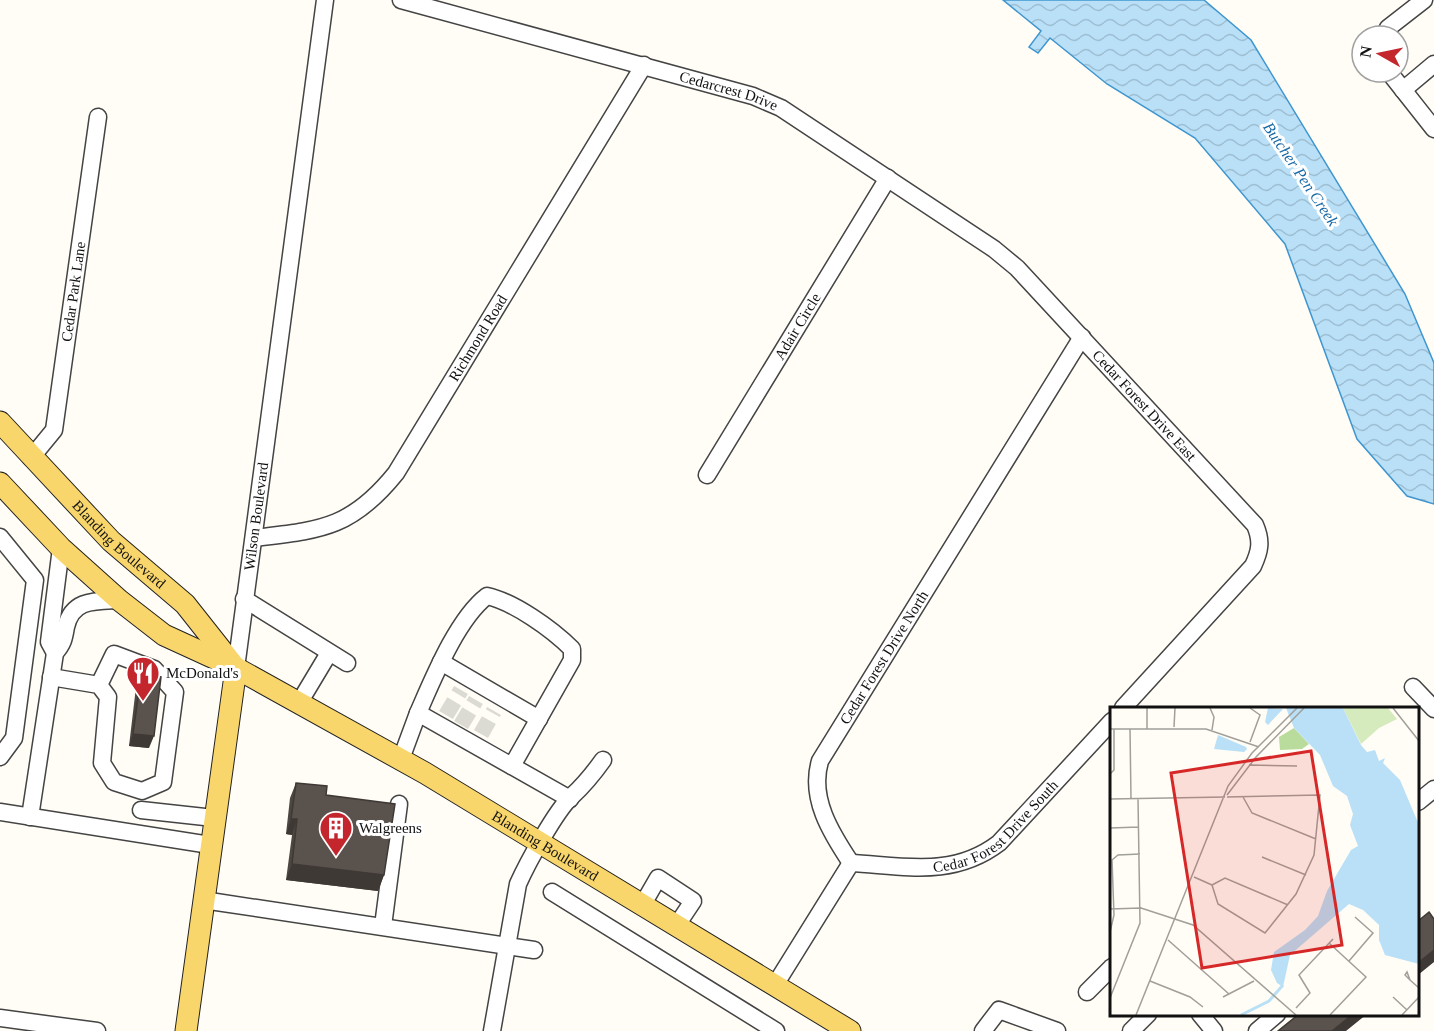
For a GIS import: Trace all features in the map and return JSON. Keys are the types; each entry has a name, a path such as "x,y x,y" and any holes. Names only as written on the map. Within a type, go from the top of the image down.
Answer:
{"main road":[{"name":"Blanding Boulevard","path":"0,423 111,541 185,604 236,668"},
{"name":"Blanding Boulevard","path":"0,483 61,548 119,600 164,635 236,668 401,759 850,1031"},
{"name":"Wilson Boulevard","path":"186,1031 236,668"}],"street":[{"name":"Wilson Boulevard","path":"236,668 325,0"},
{"name":"Cedarcrest Drive","path":"401,0 753,96 780,108 888,178 1017,268"},
{"path":"1393,24 1424,0"},
{"path":"1404,90 1434,64"},
{"name":"Richmond Road","path":"254,538 320,530 365,507 381,492 396,473 644,66"},
{"path":"1399,84 1434,129"},
{"name":"Cedar Park Lane","path":"31,458 54,430 98,117"},
{"name":"Adair Circle","path":"707,475 888,178"},
{"name":"Cedar Forest Drive East","path":"1017,268 1255,525 1261,548 1253,566 1124,707"},
{"name":"Cedar Forest Drive North","path":"851,863 838,845 819,803 816,776 820,761 1082,337"},
{"path":"0,537 35,580 14,738 0,757"},
{"path":"55,653 49,642 61,548"},
{"path":"401,759 418,713 441,662 476,604 487,596 502,599 562,639 572,649 572,660 512,766"},
{"path":"244,599 347,663"},
{"path":"30,817 55,653 64,643 71,613 80,605 90,601 119,600"},
{"path":"300,703 329,653"},
{"path":"51,677 99,685 108,697 102,763 114,782 142,791 163,782 175,692 154,669 114,654 99,685"},
{"path":"441,662 464,684 497,704 539,719"},
{"path":"1413,687 1434,709"},
{"path":"418,713 443,720 478,739 512,766 570,799"},
{"name":"Cedar Forest Drive South","path":"851,863 943,868 984,855 999,843 1110,723"},
{"path":"492,1031 505,945 518,885 541,842 570,799 585,786 603,760"},
{"path":"1419,801 1434,789"},
{"path":"139,832 142,791"},
{"path":"383,926 399,804"},
{"path":"141,810 214,818"},
{"path":"0,812 139,832 210,845"},
{"path":"775,985 851,863"},
{"path":"643,904 658,878 693,901 676,925"},
{"path":"552,892 776,1031"},
{"path":"203,900 534,950"},
{"path":"1087,992 1110,969"},
{"path":"983,1031 999,1010 1057,1031"},
{"path":"1131,1031 1146,1016"},
{"path":"1202,1016 1214,1031"},
{"path":"1257,1031 1275,1016"},
{"path":"0,1018 97,1031"}],"water":[{"name":"Butcher Pen Creek","path":"1003,0 1204,0 1251,40 1405,294 1434,363 1434,504 1407,496 1357,439 1285,244 1195,138 1107,84 1050,38 1038,53 1029,47 1041,31"}],"building":[{"path":"141,675 161,677 154,736 133,734"},
{"name":"Walgreens","path":"296,783 327,786 326,795 395,804 384,875 292,864 297,819 291,819"},
{"path":"1429,912 1434,919 1434,950 1419,962 1419,920"},
{"path":"1297,1016 1351,1016 1332,1031 1278,1031"}],"tunnel":[{"path":"446,715 461,690"},
{"path":"461,725 476,700"},
{"path":"481,734 494,711"}],"place":[{"name":"McDonald's","path":"143,702"},
{"name":"Walgreens","path":"336,857"}]}
